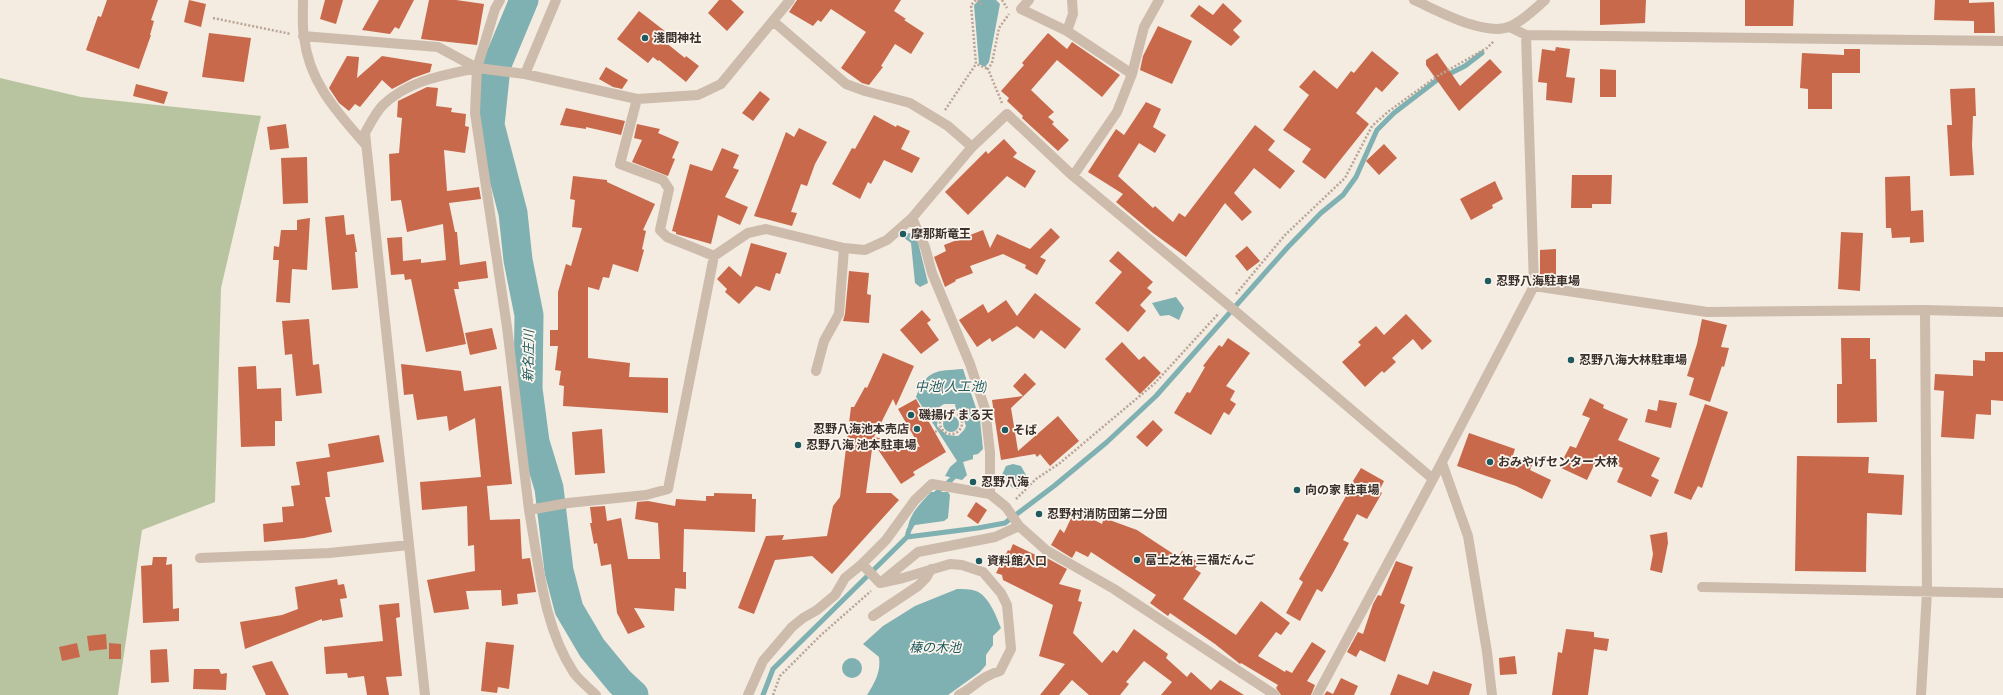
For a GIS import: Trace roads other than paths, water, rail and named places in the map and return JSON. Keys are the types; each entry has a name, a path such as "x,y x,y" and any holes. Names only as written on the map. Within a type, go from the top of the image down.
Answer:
{"street":[{"path":"303,0 303,36 307,57 317,83 339,114 365,144"},
{"path":"500,0 495,9 478,68 475,113 507,327 529,510 546,607 560,648 575,674 596,695"},
{"path":"525,74 556,0"},
{"path":"425,695 365,133 382,105 405,89 427,79 478,68 525,74 637,99 698,95 721,84 790,0"},
{"path":"1029,0 1021,9 1068,31 1132,74"},
{"path":"1068,31 1073,14 1072,0"},
{"path":"1073,176 1117,112 1132,74 1144,27 1160,0"},
{"path":"1414,0 1463,22 1494,29 1510,27 1534,11 1546,0"},
{"path":"773,21 846,84 865,91 910,103 938,120 972,147"},
{"path":"1510,27 1526,35 2003,41"},
{"path":"1317,695 1434,479 1534,286 1526,35"},
{"path":"303,36 438,47 478,68"},
{"path":"637,99 620,164 663,180 669,189 660,230 663,234 714,256"},
{"path":"529,510 568,503 646,495 668,489 714,256 748,233 766,229 844,248 866,250 887,240 912,218 972,147 1007,114 1073,176 1227,304 1343,408 1434,479"},
{"path":"912,218 925,247 932,273 970,364 985,409 990,452 990,494"},
{"path":"816,371 824,341 839,314 844,248"},
{"path":"1534,286 1707,312 1925,310 2003,312"},
{"path":"1921,695 1927,592 1925,310"},
{"path":"1442,463 1468,536 1487,652 1492,695"},
{"path":"748,695 763,662 792,627 803,618 817,610 835,595 845,578 863,565 886,540 914,500 932,484 990,494 1008,510 1019,525 1046,550 1114,589 1275,695"},
{"path":"880,583 918,552 995,536 1019,525"},
{"path":"200,558 329,553 409,545"},
{"path":"880,583 950,564 962,565 983,572 1001,593 1007,605 1011,649 1000,671 985,675 968,690 959,695"},
{"path":"863,565 880,583"},
{"path":"873,616 918,586 926,578 931,569"},
{"path":"1702,587 2003,593"}],"water":[{"path":"979,0 996,0 1000,4 989,62 985,67 979,64 974,5"},
{"path":"910,233 918,242 928,283 920,287 915,283 911,243 903,237 905,234"},
{"path":"1176,297 1184,308 1179,320 1169,315 1160,316 1152,303"},
{"name":"中池(人工池)","path":"963,369 980,420 983,449 978,454 973,455 973,459 963,462 967,475 962,480 945,476 950,467 957,461 916,397 924,381 934,373 939,371","holes":["944,404 955,404 956,411 960,408 964,413 962,415 966,426 958,436 947,435 937,426 938,418 934,414 938,408"]},
{"name":"中池(人工池)","path":"951,416 957,418 959,424 957,430 951,432 945,430 943,424 945,418"},
{"path":"1013,464 1021,466 1026,475 1027,481 1018,489 1013,488 1001,477 1006,466"},
{"path":"931,492 948,492 950,495 948,518 944,521 908,526 914,512"},
{"name":"榛の木池","path":"957,589 976,591 985,597 992,607 1001,628 993,636 993,645 986,655 986,665 980,672 948,695 867,695 878,672 879,657 863,644 883,626 915,606"},
{"path":"852,658 859,661 862,668 859,675 852,678 845,675 842,668 845,661"}],"waterway":[{"name":"新名庄川","path":"524,0 496,67 490,125 513,213 518,260 529,315 528,389 535,442 549,488 559,571 569,609 592,648 620,682 634,695"},
{"path":"763,695 773,669 907,537 1005,523 1054,486 1107,442 1156,396 1288,247 1321,213 1343,195 1356,177 1377,130 1394,113 1437,80 1465,66 1482,53"},
{"path":"933,496 953,478"},
{"path":"907,537 914,521"}],"place":[{"name":"淺間神社","path":"645,38"},
{"name":"摩那斯竜王","path":"903,234"},
{"name":"忍野八海駐車場","path":"1488,281"},
{"name":"忍野八海大林駐車場","path":"1571,360"},
{"name":"磯揚げ まる天","path":"911,415"},
{"name":"忍野八海池本売店","path":"917,429"},
{"name":"そば","path":"1005,430"},
{"name":"忍野八海 池本駐車場","path":"798,445"},
{"name":"おみやげセンター大林","path":"1490,462"},
{"name":"忍野八海","path":"973,482"},
{"name":"向の家 駐車場","path":"1297,490"},
{"name":"忍野村消防団第二分団","path":"1039,514"},
{"name":"富士之祐 三福だんご","path":"1137,560"},
{"name":"資料館入口","path":"979,561"}]}
